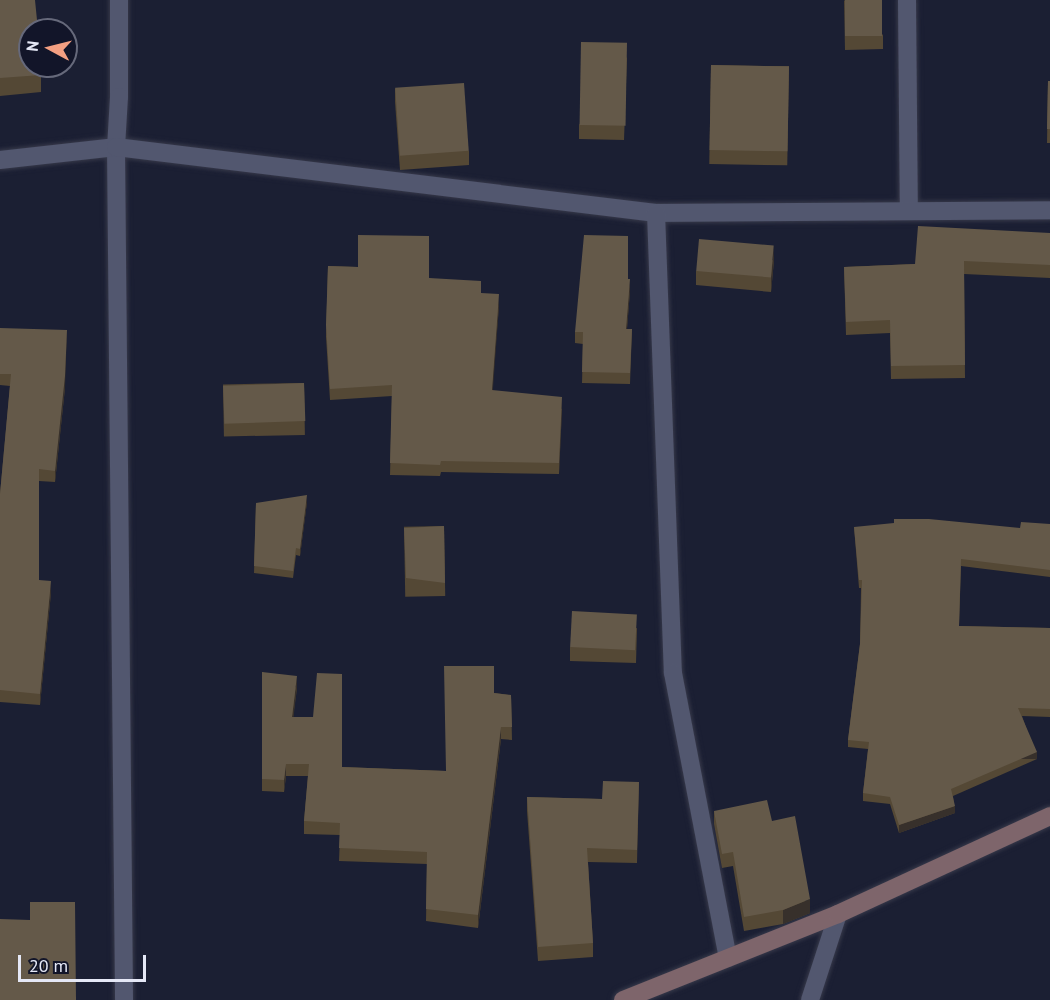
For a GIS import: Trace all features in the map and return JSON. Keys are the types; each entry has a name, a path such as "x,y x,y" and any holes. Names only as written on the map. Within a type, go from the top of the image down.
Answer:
{"main road":[{"path":"623,1000 838,914 1050,816"}],"street":[{"path":"119,0 119,97 116,147 123,1000"},
{"path":"907,0 909,211"},
{"path":"0,160 116,147 656,213 1050,210"},
{"path":"656,213 674,674 728,958"},
{"path":"810,1000 838,914"}],"building":[{"path":"0,0 35,0 37,18 18,18 18,77 0,78"},
{"path":"845,0 882,0 882,36 845,36"},
{"path":"581,42 627,43 626,126 580,125"},
{"path":"711,65 789,66 788,151 710,150"},
{"path":"1048,81 1050,81 1050,129 1047,129"},
{"path":"464,83 469,151 400,156 395,88"},
{"path":"918,226 1050,233 1050,265 964,261 965,365 891,366 890,320 846,322 844,267 915,264"},
{"path":"358,235 429,236 429,278 481,281 481,293 499,294 492,390 562,397 559,463 441,461 440,465 390,463 392,385 330,389 326,325 328,266 358,267"},
{"path":"584,235 628,236 628,279 630,279 626,329 632,329 630,373 582,372 583,332 575,332"},
{"path":"699,239 774,246 771,277 696,271"},
{"path":"0,328 67,330 65,376 55,471 39,469 39,580 51,581 40,694 0,690 0,494 11,374 0,374"},
{"path":"304,383 305,421 224,424 223,386"},
{"path":"307,495 300,549 296,548 293,571 254,566 256,503"},
{"path":"894,519 929,519 1020,528 1021,522 1050,524 1050,570 961,559 959,626 1050,628 1050,709 1018,708 1037,752 951,789 955,806 899,825 890,797 863,793 869,742 848,740 860,644 862,580 859,580 854,527 894,523"},
{"path":"444,526 445,583 406,578 404,528"},
{"path":"572,611 637,614 635,650 570,647"},
{"path":"444,666 494,666 494,693 511,695 512,727 501,727 478,915 426,909 427,852 339,848 340,823 304,821 309,764 286,764 284,780 262,779 262,672 297,676 292,717 313,717 317,673 342,674 342,767 446,771"},
{"path":"603,781 639,782 637,850 587,848 593,943 538,947 527,797 602,799"},
{"path":"767,800 772,821 795,816 810,899 783,910 744,917 733,852 722,854 714,811"},
{"path":"30,902 75,902 76,1000 0,1000 0,919 30,920"}]}
